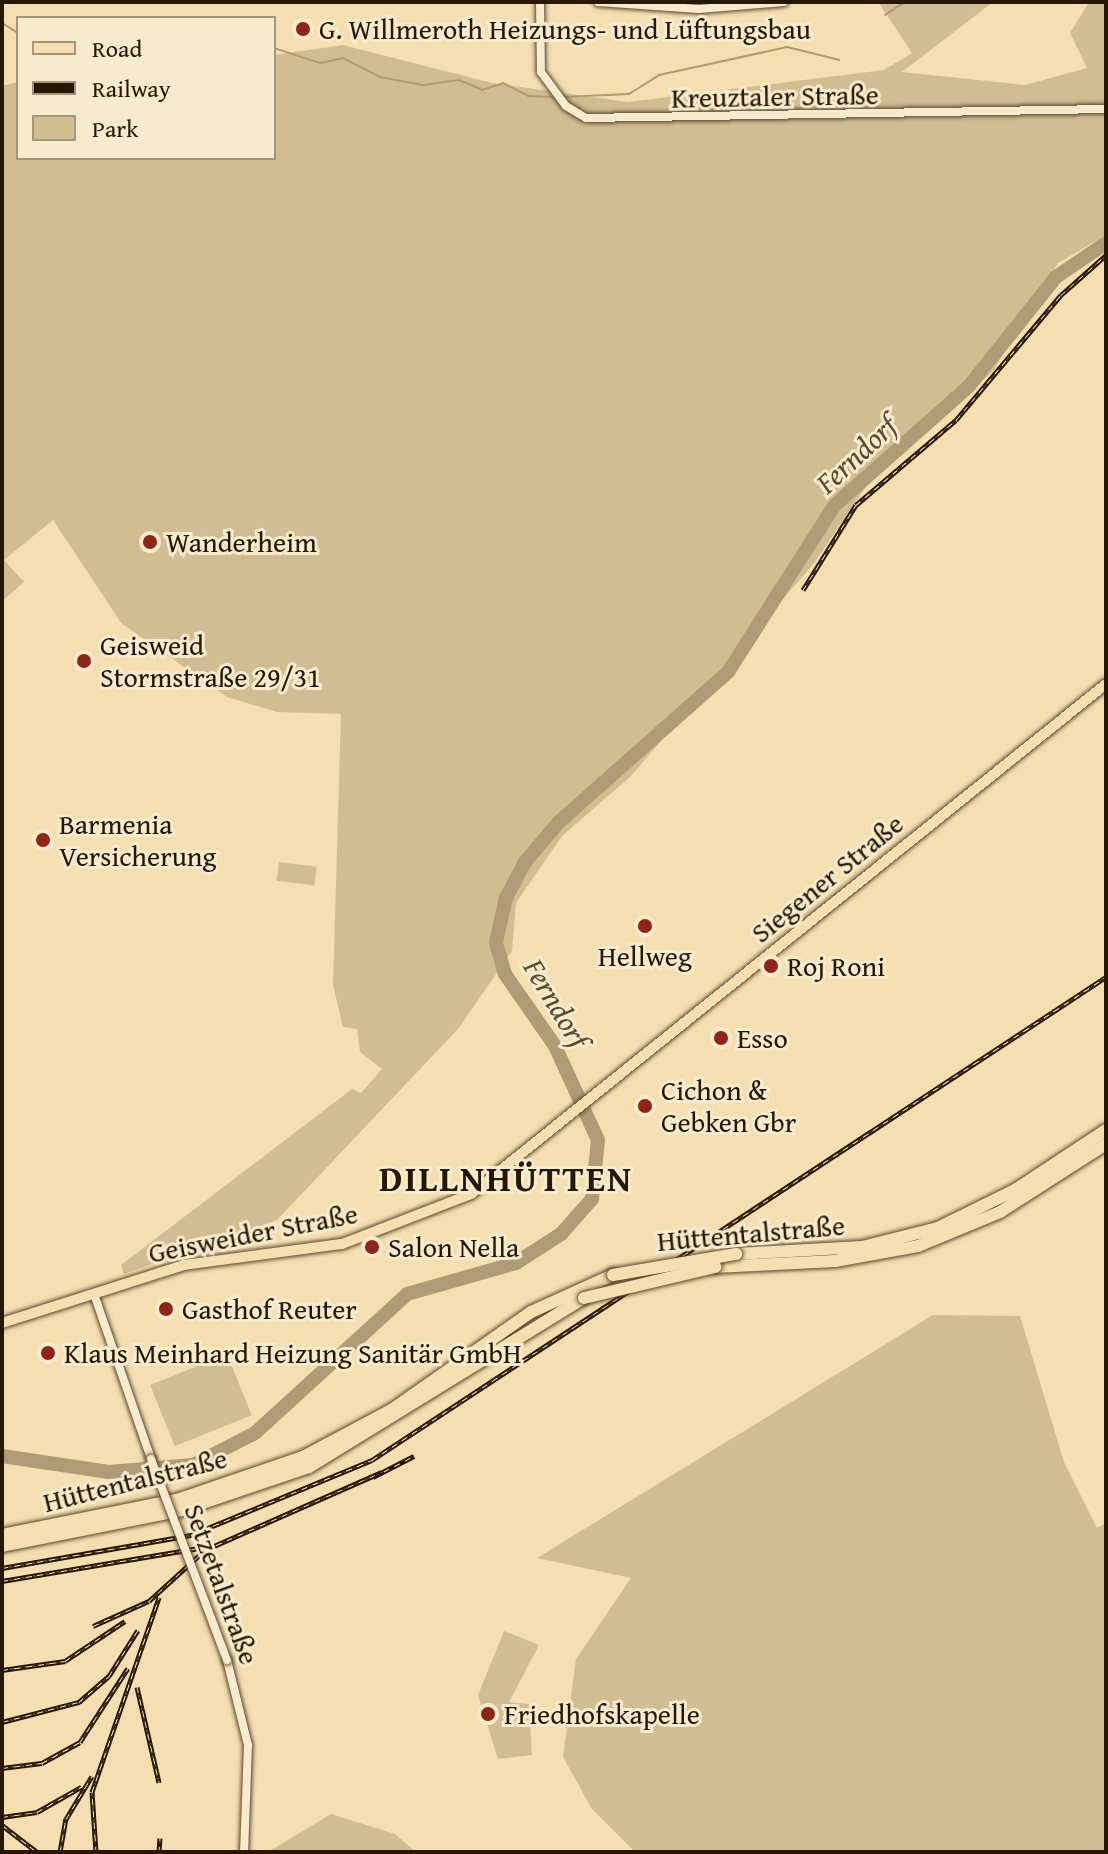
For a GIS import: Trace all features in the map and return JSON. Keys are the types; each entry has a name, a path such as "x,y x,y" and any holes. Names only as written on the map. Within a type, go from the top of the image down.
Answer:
{"highway":[{"name":"Hüttentalstraße","path":"2,1535 180,1499 303,1457 393,1409 531,1312 613,1275 736,1254 862,1247 938,1228 1015,1190 1106,1130"},
{"name":"Hüttentalstraße","path":"2,1546 182,1510 309,1467 584,1298 715,1267 835,1261 918,1246 1000,1212 1106,1144"}],"main road":[{"name":"Siegener Straße","path":"578,1109 1106,684"},
{"name":"Geisweider Straße","path":"2,1323 184,1265 332,1247 445,1208 578,1109"}],"street":[{"name":"Kreuztaler Straße","path":"540,2 541,72 566,106 586,118 1103,109"},
{"path":"598,2 699,9 784,2"},
{"name":"Setzetalstraße","path":"94,1294 151,1459 237,1688 250,1774 244,1852"}],"green space":[{"path":"878,2 993,2 902,72 1025,85 1087,68 1070,33 1089,2 1106,2 1106,235 1058,263 993,371 869,482 815,562 630,777 562,836 516,903 512,951 458,1029 277,1220 124,1274 121,1265 352,1089 361,1093 382,1069 360,1052 357,1029 343,1027 333,985 341,714 277,712 227,697 121,623 53,520 4,560 24,582 2,601 2,86 16,82 16,160 276,160 276,55 343,45 492,83 628,102 884,70 912,53"},
{"path":"279,862 317,867 314,885 277,881"},
{"path":"933,1315 1020,1316 1064,1462 1097,1528 1106,1523 1106,1852 635,1852 592,1809 563,1757 576,1659 631,1578 537,1558"},
{"path":"227,1354 252,1415 175,1446 150,1385"},
{"path":"504,1631 539,1645 509,1702 529,1704 532,1755 498,1759 478,1695"},
{"path":"331,1814 395,1834 416,1852 268,1852"}],"waterway":[{"path":"885,15 905,2"},
{"path":"2,23 16,32"},
{"path":"563,97 629,94 659,75 787,47 839,60"},
{"path":"276,49 320,63 343,58 380,77 423,85 459,80 482,90 503,83 528,96 556,97"},
{"name":"Ferndorf","path":"2,1456 109,1472 193,1465 255,1433 407,1294 516,1263 561,1234 592,1199 598,1140 555,1046 505,974 496,942 506,898 525,862 559,822 728,672 835,505 969,386 1056,277 1106,243"}],"railway":[{"path":"803,590 856,505 956,420 1061,295 1106,255"},
{"path":"2,1568 191,1535 372,1460 1106,977"},
{"path":"373,1477 414,1456"},
{"path":"93,1626 149,1601 205,1550 382,1472"},
{"path":"2,1581 199,1548"},
{"path":"96,1852 92,1792 159,1597"},
{"path":"2,1670 65,1661 125,1621"},
{"path":"2,1722 79,1702 109,1676 138,1630"},
{"path":"2,1768 42,1763 80,1742 128,1668"},
{"path":"137,1687 159,1782"},
{"path":"60,1852 66,1819 92,1776"},
{"path":"2,1817 37,1812 81,1787"},
{"path":"2,1825 37,1852"},
{"path":"159,1852 160,1838"}],"place":[{"name":"G. Willmeroth Heizungs- und Lüftungsbau","path":"303,29"},
{"name":"Wanderheim","path":"150,542"},
{"name":"Geisweid Stormstraße 29/31","path":"84,661"},
{"name":"Barmenia Versicherung","path":"43,840"},
{"name":"Hellweg","path":"645,926"},
{"name":"Roj Roni","path":"771,966"},
{"name":"Esso","path":"721,1038"},
{"name":"Cichon & Gebken Gbr","path":"645,1106"},
{"name":"Salon Nella","path":"372,1247"},
{"name":"Gasthof Reuter","path":"166,1309"},
{"name":"Klaus Meinhard Heizung Sanitär GmbH","path":"48,1353"},
{"name":"Friedhofskapelle","path":"488,1714"}],"district":[{"name":"DILLNHÜTTEN","path":"506,1178"}]}
